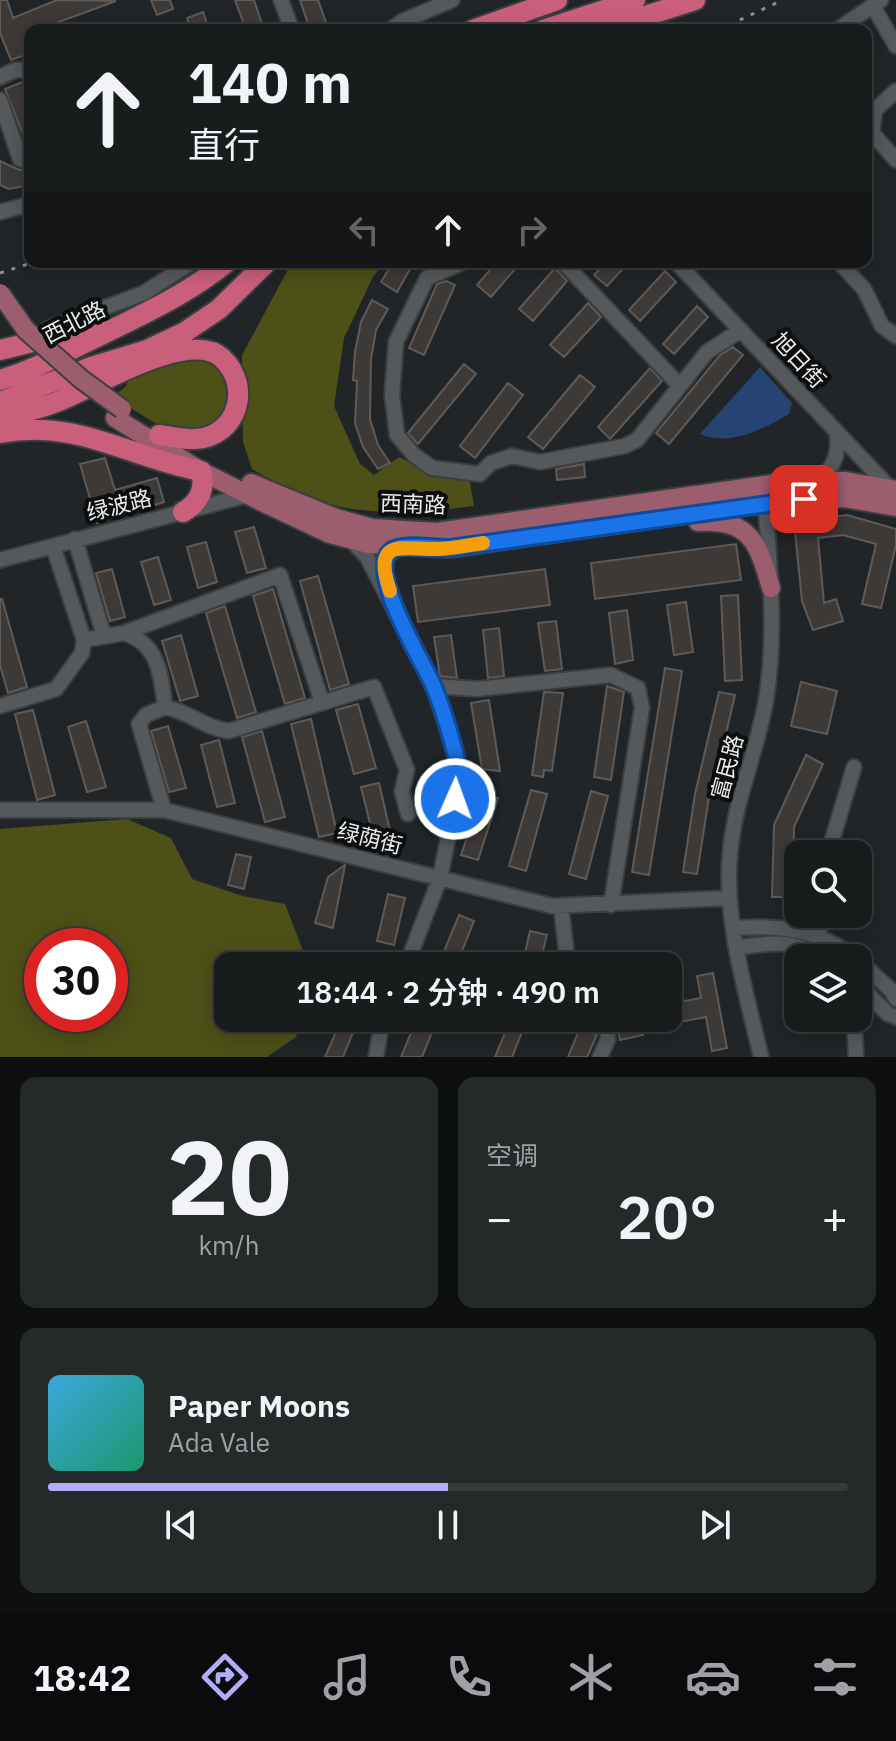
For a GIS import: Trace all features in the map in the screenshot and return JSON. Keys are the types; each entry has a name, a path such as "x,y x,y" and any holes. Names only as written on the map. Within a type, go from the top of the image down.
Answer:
{"highway":[{"path":"489,24 557,0"},
{"path":"561,24 635,0"},
{"path":"621,24 695,0"},
{"path":"0,368 82,331 169,302 219,268"},
{"path":"0,402 91,367 147,350 185,332 219,309 261,268"},
{"name":"西北路","path":"0,380 35,369 169,302"},
{"path":"0,348 82,331"},
{"name":"西北路","path":"0,389 84,366 185,332"},
{"path":"0,418 57,402 175,351 201,348 220,356 236,375 240,395 233,416 218,431 197,439 159,435"},
{"path":"0,433 67,431 201,471 203,484 199,497 183,512"}],"main road":[{"name":"西南路","path":"0,293 26,330 119,414 201,471 330,534 369,544 451,548 644,520 819,481 845,481 893,489"},
{"name":"西南路","path":"0,313 17,338 74,388 265,490 336,518 372,528 449,531 765,494 788,499 844,498 896,507"},
{"path":"644,520 681,523 719,521 739,526 754,540 771,588"}],"street":[{"path":"281,0 290,24"},
{"path":"399,24 452,0"},
{"path":"846,24 877,3 896,46"},
{"path":"0,77 15,70 24,70"},
{"path":"896,91 875,110 872,133 896,160"},
{"path":"0,100 20,159 24,160"},
{"path":"0,201 24,203"},
{"path":"0,212 24,206"},
{"path":"0,348 144,293 183,268"},
{"path":"450,268 427,278 396,342 392,395 397,435 414,455 432,468 480,474 491,463 512,456 540,462 625,446 637,440 707,352 741,330"},
{"path":"569,268 680,386"},
{"name":"旭日街","path":"682,268 893,489"},
{"path":"845,268 864,289 882,326 896,336"},
{"path":"819,481 832,468 839,452 837,432"},
{"name":"富民路","path":"761,1057 736,948 729,898 733,831 766,699 771,588 765,494"},
{"name":"绿波路","path":"0,560 248,495"},
{"path":"75,539 104,636"},
{"path":"350,539 367,557 434,686 461,773 440,878 411,952"},
{"path":"0,706 56,689 82,653 84,640 53,546"},
{"path":"399,546 388,552 384,560 399,618"},
{"path":"84,640 124,633 280,575 322,702"},
{"path":"124,633 141,638 160,668 165,707"},
{"path":"434,686 477,689 611,675 638,688 642,708 611,905"},
{"path":"164,810 139,724 146,715 165,707 181,710 211,728 229,731 374,687 407,770 402,791 408,814"},
{"path":"832,840 854,767"},
{"name":"绿荫街","path":"0,810 164,810 552,906 729,898"},
{"path":"561,906 566,952"},
{"path":"733,928 767,926 819,936 832,944"},
{"path":"819,936 820,928"},
{"path":"736,948 775,942 796,944"},
{"path":"872,973 892,991 896,999"},
{"path":"872,998 888,1014 896,1017"},
{"path":"376,1057 380,1032"},
{"path":"600,1057 608,1039 607,1032"},
{"path":"855,1032 856,1057"}],"shaded area":[{"path":"289,268 380,268 344,338 334,406 360,464 374,475 399,457 438,477 469,476 474,506 399,512 343,507 306,497 252,469 243,442 242,355"},
{"path":"198,357 219,368 228,377 225,412 222,418 209,426 185,435 158,425 113,397 127,385 127,375"},
{"path":"127,819 171,838 192,879 243,896 285,904 304,952 214,952 214,1032 298,1032 296,1037 267,1057 0,1057 0,829"}],"water":[{"path":"760,367 792,403 789,414 758,430 735,437 700,434"}],"building":[{"path":"0,0 7,0 13,18 57,0 116,1 53,24 24,24 24,55 11,60 0,33"},
{"path":"151,0 170,0 173,9 157,15"},
{"path":"235,0 254,0 262,24 244,24"},
{"path":"300,0 318,0 327,24 308,24"},
{"path":"203,12 207,24 189,24 187,18"},
{"path":"24,81 24,137 5,89"},
{"path":"0,161 24,171 24,186 9,189 0,185"},
{"path":"389,268 411,268 397,292 381,282"},
{"path":"492,268 516,268 491,297 477,285"},
{"path":"555,268 567,281 533,321 519,309"},
{"path":"600,268 624,268 607,286 594,275"},
{"path":"665,271 676,282 640,321 629,310"},
{"path":"446,281 455,285 424,355 409,348 437,284"},
{"path":"372,300 388,309 376,330 371,359 370,419 378,445 390,463 378,469 363,447 355,423 357,381 353,380 361,322"},
{"path":"588,303 601,317 564,357 550,345"},
{"path":"697,306 708,317 674,354 663,344"},
{"path":"733,347 743,355 669,444 656,433 720,355"},
{"path":"464,364 476,374 418,444 408,433"},
{"path":"650,368 662,381 610,439 598,427"},
{"path":"580,375 595,387 543,449 528,437"},
{"path":"508,383 523,395 475,458 460,446"},
{"path":"105,458 115,490 157,478 164,502 97,523 80,464"},
{"path":"584,464 585,477 557,480 556,469"},
{"path":"847,515 896,529 896,545 881,608 862,604 876,544 843,535 818,538 824,603 836,599 843,621 813,630 802,601 794,522"},
{"path":"254,527 266,568 247,573 235,532"},
{"path":"206,542 217,582 198,588 187,547"},
{"path":"736,544 741,580 595,599 591,563"},
{"path":"158,557 171,600 154,605 141,562"},
{"path":"112,569 125,617 110,621 96,573"},
{"path":"545,569 550,605 418,622 413,586"},
{"path":"318,576 349,684 330,690 300,581"},
{"path":"273,589 305,698 285,704 253,596"},
{"path":"738,595 742,680 725,681 721,596"},
{"path":"0,599 27,687 8,693 0,665"},
{"path":"686,602 693,652 674,655 667,605"},
{"path":"225,606 256,712 237,718 206,613"},
{"path":"627,610 633,660 615,664 609,613"},
{"path":"556,621 562,669 545,671 538,623"},
{"path":"499,628 504,676 488,678 483,630"},
{"path":"181,635 198,696 180,701 162,641"},
{"path":"451,635 457,678 440,676 434,637"},
{"path":"665,668 682,671 649,875 632,872"},
{"path":"801,682 837,691 827,734 791,726"},
{"path":"607,686 624,692 611,780 594,777"},
{"path":"544,692 563,693 552,771 544,770 543,777 532,775"},
{"path":"719,692 735,695 709,797 697,874 683,872 695,794"},
{"path":"489,700 500,771 482,769 471,703"},
{"path":"358,704 376,768 354,774 336,710"},
{"path":"33,710 55,795 37,800 15,714"},
{"path":"311,719 337,833 319,837 291,724"},
{"path":"86,721 106,787 87,792 68,727"},
{"path":"168,726 186,788 169,792 151,731"},
{"path":"262,731 285,817 265,822 242,737"},
{"path":"219,740 235,803 217,807 201,745"},
{"path":"806,755 823,764 794,827 794,840 784,840 784,897 772,897 774,825"},
{"path":"379,783 394,848 377,852 361,787"},
{"path":"531,790 547,794 526,871 509,866"},
{"path":"591,791 608,796 586,879 569,874"},
{"path":"482,792 498,798 478,860 461,855"},
{"path":"236,854 251,857 244,889 228,885"},
{"path":"345,865 333,928 315,923 328,877"},
{"path":"388,894 405,898 394,945 377,941"},
{"path":"459,915 474,921 462,952 444,952"},
{"path":"530,931 547,935 543,952 525,952"},
{"path":"713,973 727,1048 712,1051 706,1017 682,1022 682,1001 701,998 697,976"},
{"path":"336,1032 353,1032 343,1057 325,1057"},
{"path":"411,1032 432,1032 422,1057 401,1057"},
{"path":"505,1032 522,1032 512,1057 495,1057"},
{"path":"578,1032 597,1035 587,1057 568,1057"},
{"path":"619,1032 642,1032 643,1035 620,1040"}],"railway":[{"path":"731,24 783,0"},
{"path":"0,273 24,265"}],"slow traffic":[{"path":"390,591 384,560 388,552 399,546 437,549 483,543"}],"route":[{"path":"455,799 461,773 434,686 399,618 388,585 384,560 388,552 399,546 451,548 804,499"}]}
